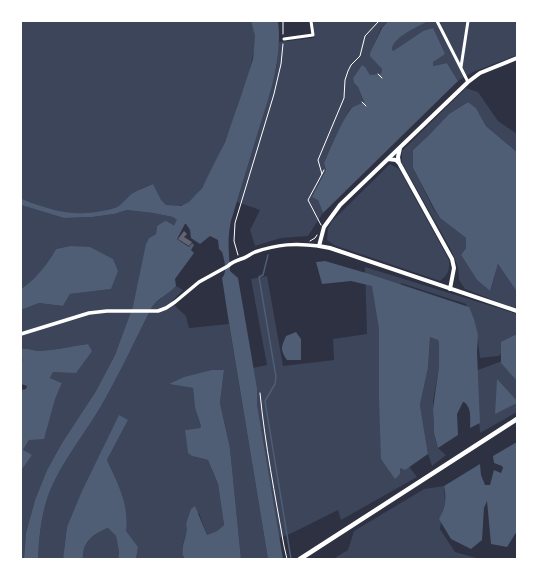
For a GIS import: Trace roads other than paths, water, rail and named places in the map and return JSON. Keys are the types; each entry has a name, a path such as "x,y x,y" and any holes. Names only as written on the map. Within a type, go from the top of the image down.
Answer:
{"main road":[{"path":"517,58 480,73 468,82 332,214 324,227 319,246 330,248 517,312"},
{"path":"401,148 398,157 399,163 452,260 454,268 450,289"},
{"path":"388,159 396,160 399,163"},
{"path":"300,559 517,419"}],"street":[{"path":"284,39 313,35 311,21"},
{"path":"437,21 468,82"},
{"path":"461,67 468,21"},
{"path":"22,334 79,315 107,311 158,311 175,302 192,286 235,261 241,260 259,251 280,245 295,244 319,246"}],"waterway":[{"path":"172,239 183,218 189,216"},
{"path":"268,255 263,275 259,277 276,377 275,384 265,401 291,559"}]}
